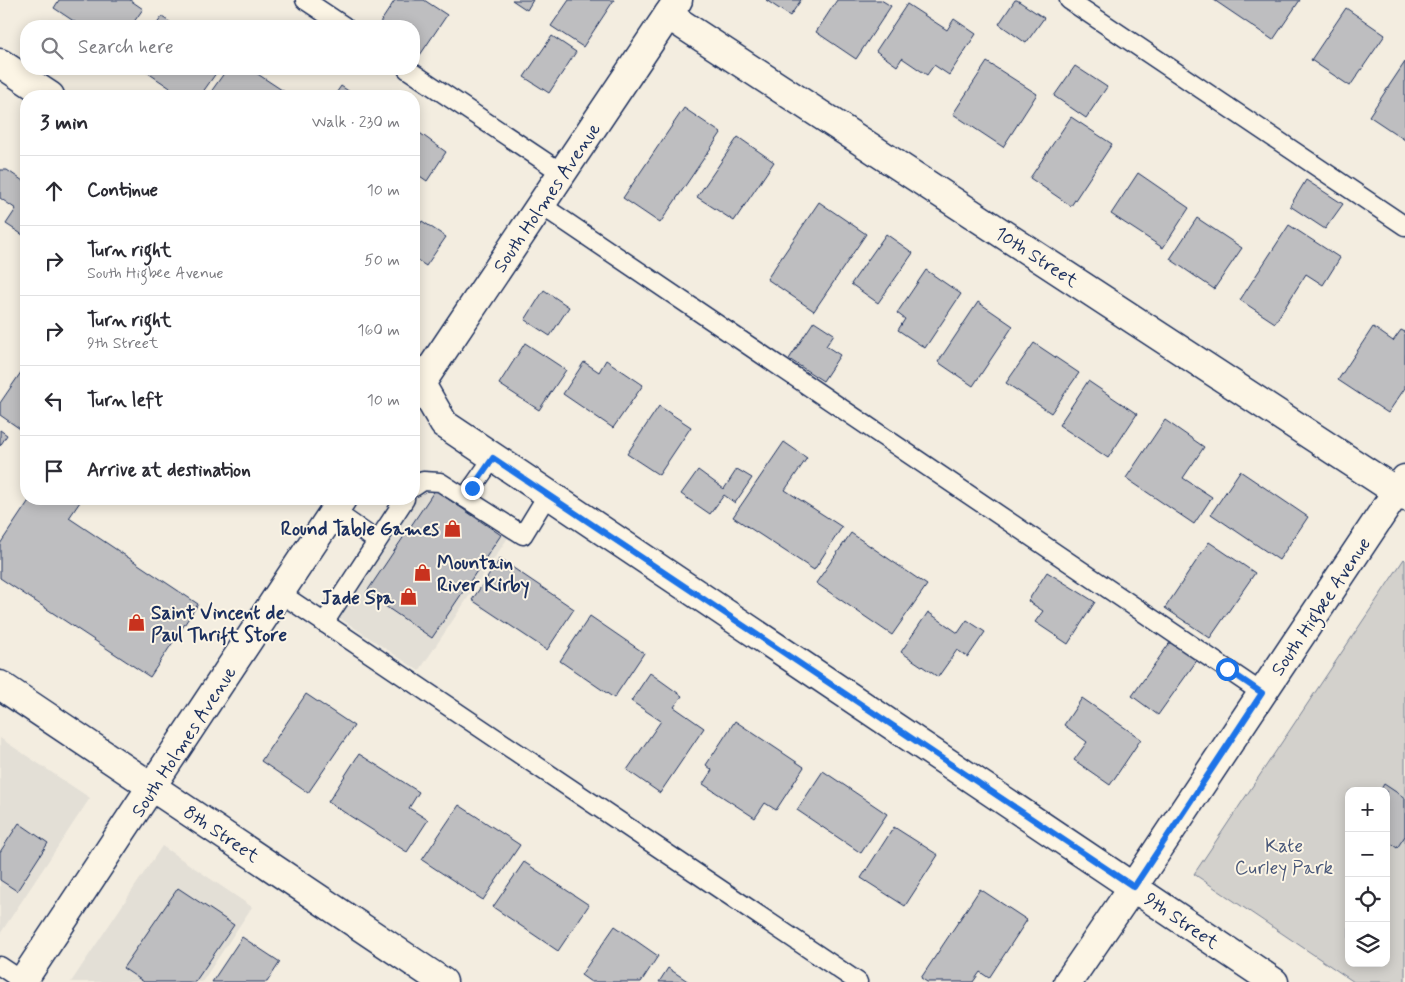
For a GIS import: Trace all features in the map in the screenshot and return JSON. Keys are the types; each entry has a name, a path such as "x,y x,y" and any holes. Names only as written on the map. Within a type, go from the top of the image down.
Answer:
{"street":[{"name":"South Holmes Avenue","path":"420,377 541,206 673,8"},
{"name":"10th Street","path":"673,8 1402,489"},
{"path":"0,64 41,90"},
{"name":"9th Street","path":"420,389 444,424 1274,982"},
{"name":"South Higbee Avenue","path":"1068,982 1402,489"},
{"name":"South Holmes Avenue","path":"23,982 338,505"},
{"name":"8th Street","path":"0,685 444,982"}],"lane":[{"path":"305,0 335,20"},
{"path":"1069,0 1405,226"},
{"path":"416,75 562,173"},
{"path":"541,206 1262,693"},
{"path":"465,498 493,458"},
{"path":"420,483 423,481 440,482 523,535 548,494"},
{"path":"338,505 377,541"},
{"path":"324,623 401,505"},
{"path":"280,593 858,982"},
{"path":"0,966 23,982"}],"shaded area":[{"path":"427,470 441,472 517,524 419,671 323,607 391,505 420,505 420,472"},
{"path":"0,738 90,798 0,934"},
{"path":"162,846 252,907 202,982 71,982"}],"green space":[{"name":"Kate Curley Park","path":"1404,559 1405,982 1354,982 1194,874"}],"building":[{"path":"59,0 130,0 143,9 135,20 72,20 54,8"},
{"path":"395,0 424,0 447,15 420,55 420,20 382,20"},
{"path":"512,0 533,0 527,10"},
{"path":"569,0 614,0 583,47 551,26"},
{"path":"766,0 801,0 790,16"},
{"path":"837,0 881,0 891,6 856,59 816,32"},
{"path":"1015,0 1044,18 1026,43 999,24"},
{"path":"1214,0 1300,0 1273,40"},
{"path":"907,4 947,30 954,19 976,34 949,75 934,65 927,75 902,58 897,66 876,51"},
{"path":"1346,8 1385,35 1350,86 1311,60"},
{"path":"552,36 576,52 549,93 524,77"},
{"path":"987,62 1037,94 1003,147 953,114"},
{"path":"1405,62 1405,140 1369,116"},
{"path":"1075,66 1107,87 1086,118 1054,96"},
{"path":"151,75 215,75 204,90 173,90"},
{"path":"223,75 259,75 282,90 212,90"},
{"path":"341,86 347,90 338,90"},
{"path":"684,108 721,133 660,223 623,198"},
{"path":"1071,117 1112,144 1071,206 1030,178"},
{"path":"420,133 446,152 427,181 420,176"},
{"path":"738,137 774,162 734,221 697,197"},
{"path":"0,170 7,170 20,179 20,233 6,224 16,209 0,198"},
{"path":"1138,173 1189,208 1163,248 1111,214"},
{"path":"1306,180 1343,204 1325,229 1290,206"},
{"path":"819,202 866,234 814,311 767,279"},
{"path":"1197,218 1242,248 1214,289 1170,259"},
{"path":"422,221 446,237 426,266 420,262 420,224"},
{"path":"1289,225 1340,258 1323,285 1306,274 1275,323 1240,300"},
{"path":"886,234 913,253 878,303 851,284"},
{"path":"926,270 961,294 925,348 898,330 905,319 897,313"},
{"path":"544,290 569,307 550,336 525,320"},
{"path":"978,302 1013,326 973,386 938,362"},
{"path":"814,321 834,334 826,346 840,355 823,381 789,359"},
{"path":"1373,327 1393,341 1401,330 1405,332 1405,388 1388,413 1338,380"},
{"path":"525,343 566,370 539,410 499,384"},
{"path":"1034,343 1079,373 1051,413 1006,383"},
{"path":"606,360 643,385 613,428 563,394 584,362 599,372"},
{"path":"20,374 20,429 0,415 0,403"},
{"path":"1088,381 1137,414 1108,458 1059,425"},
{"path":"659,406 691,427 659,475 627,454"},
{"path":"1165,420 1204,447 1183,478 1212,497 1194,524 1126,478"},
{"path":"0,430 7,435 0,446"},
{"path":"784,442 807,458 785,490 842,527 814,570 733,517"},
{"path":"737,469 752,478 735,503 724,495 710,514 681,494 698,470 724,489"},
{"path":"1240,471 1308,517 1279,560 1211,514"},
{"path":"435,490 501,535 432,638 366,593"},
{"path":"26,505 78,505 69,518 198,604 150,677 0,578 0,544"},
{"path":"851,533 927,585 892,635 816,583"},
{"path":"1209,542 1255,573 1210,638 1165,608"},
{"path":"500,559 574,609 547,650 472,600"},
{"path":"1047,572 1095,602 1068,644 1035,622 1043,611 1028,601"},
{"path":"928,612 958,633 967,620 985,632 968,657 957,650 938,677 901,652"},
{"path":"590,616 644,653 614,698 560,661"},
{"path":"1171,641 1198,659 1158,715 1132,696"},
{"path":"650,673 682,696 674,707 704,728 660,793 627,770 661,721 631,701"},
{"path":"306,694 354,726 308,793 261,761"},
{"path":"1082,698 1141,739 1110,785 1074,760 1087,742 1064,725"},
{"path":"735,721 804,767 776,810 765,803 755,818 703,784 712,770 706,765"},
{"path":"359,754 419,792 409,808 428,820 407,852 328,802"},
{"path":"823,771 887,814 861,853 797,810"},
{"path":"1390,788 1405,798 1405,836 1397,848 1390,843"},
{"path":"459,805 520,845 483,900 422,860"},
{"path":"19,823 48,843 17,891 0,880 0,852"},
{"path":"894,827 938,855 905,906 861,878"},
{"path":"524,862 589,905 558,951 493,907"},
{"path":"178,888 234,925 195,982 144,982 123,968"},
{"path":"980,889 1027,920 989,978 980,972 973,982 927,982 921,978"},
{"path":"615,926 658,956 641,982 591,982 581,975"},
{"path":"242,937 280,962 267,982 212,982"},
{"path":"668,968 689,982 659,982"}],"place":[{"name":"Round Table Games","path":"453,528"},
{"name":"Mountain River Kirby","path":"423,573"},
{"name":"Jade Spa","path":"408,597"},
{"name":"Saint Vincent de Paul Thrift Store","path":"137,623"}],"route":[{"path":"472,488 493,458 1134,887 1262,693 1227,669"}]}
